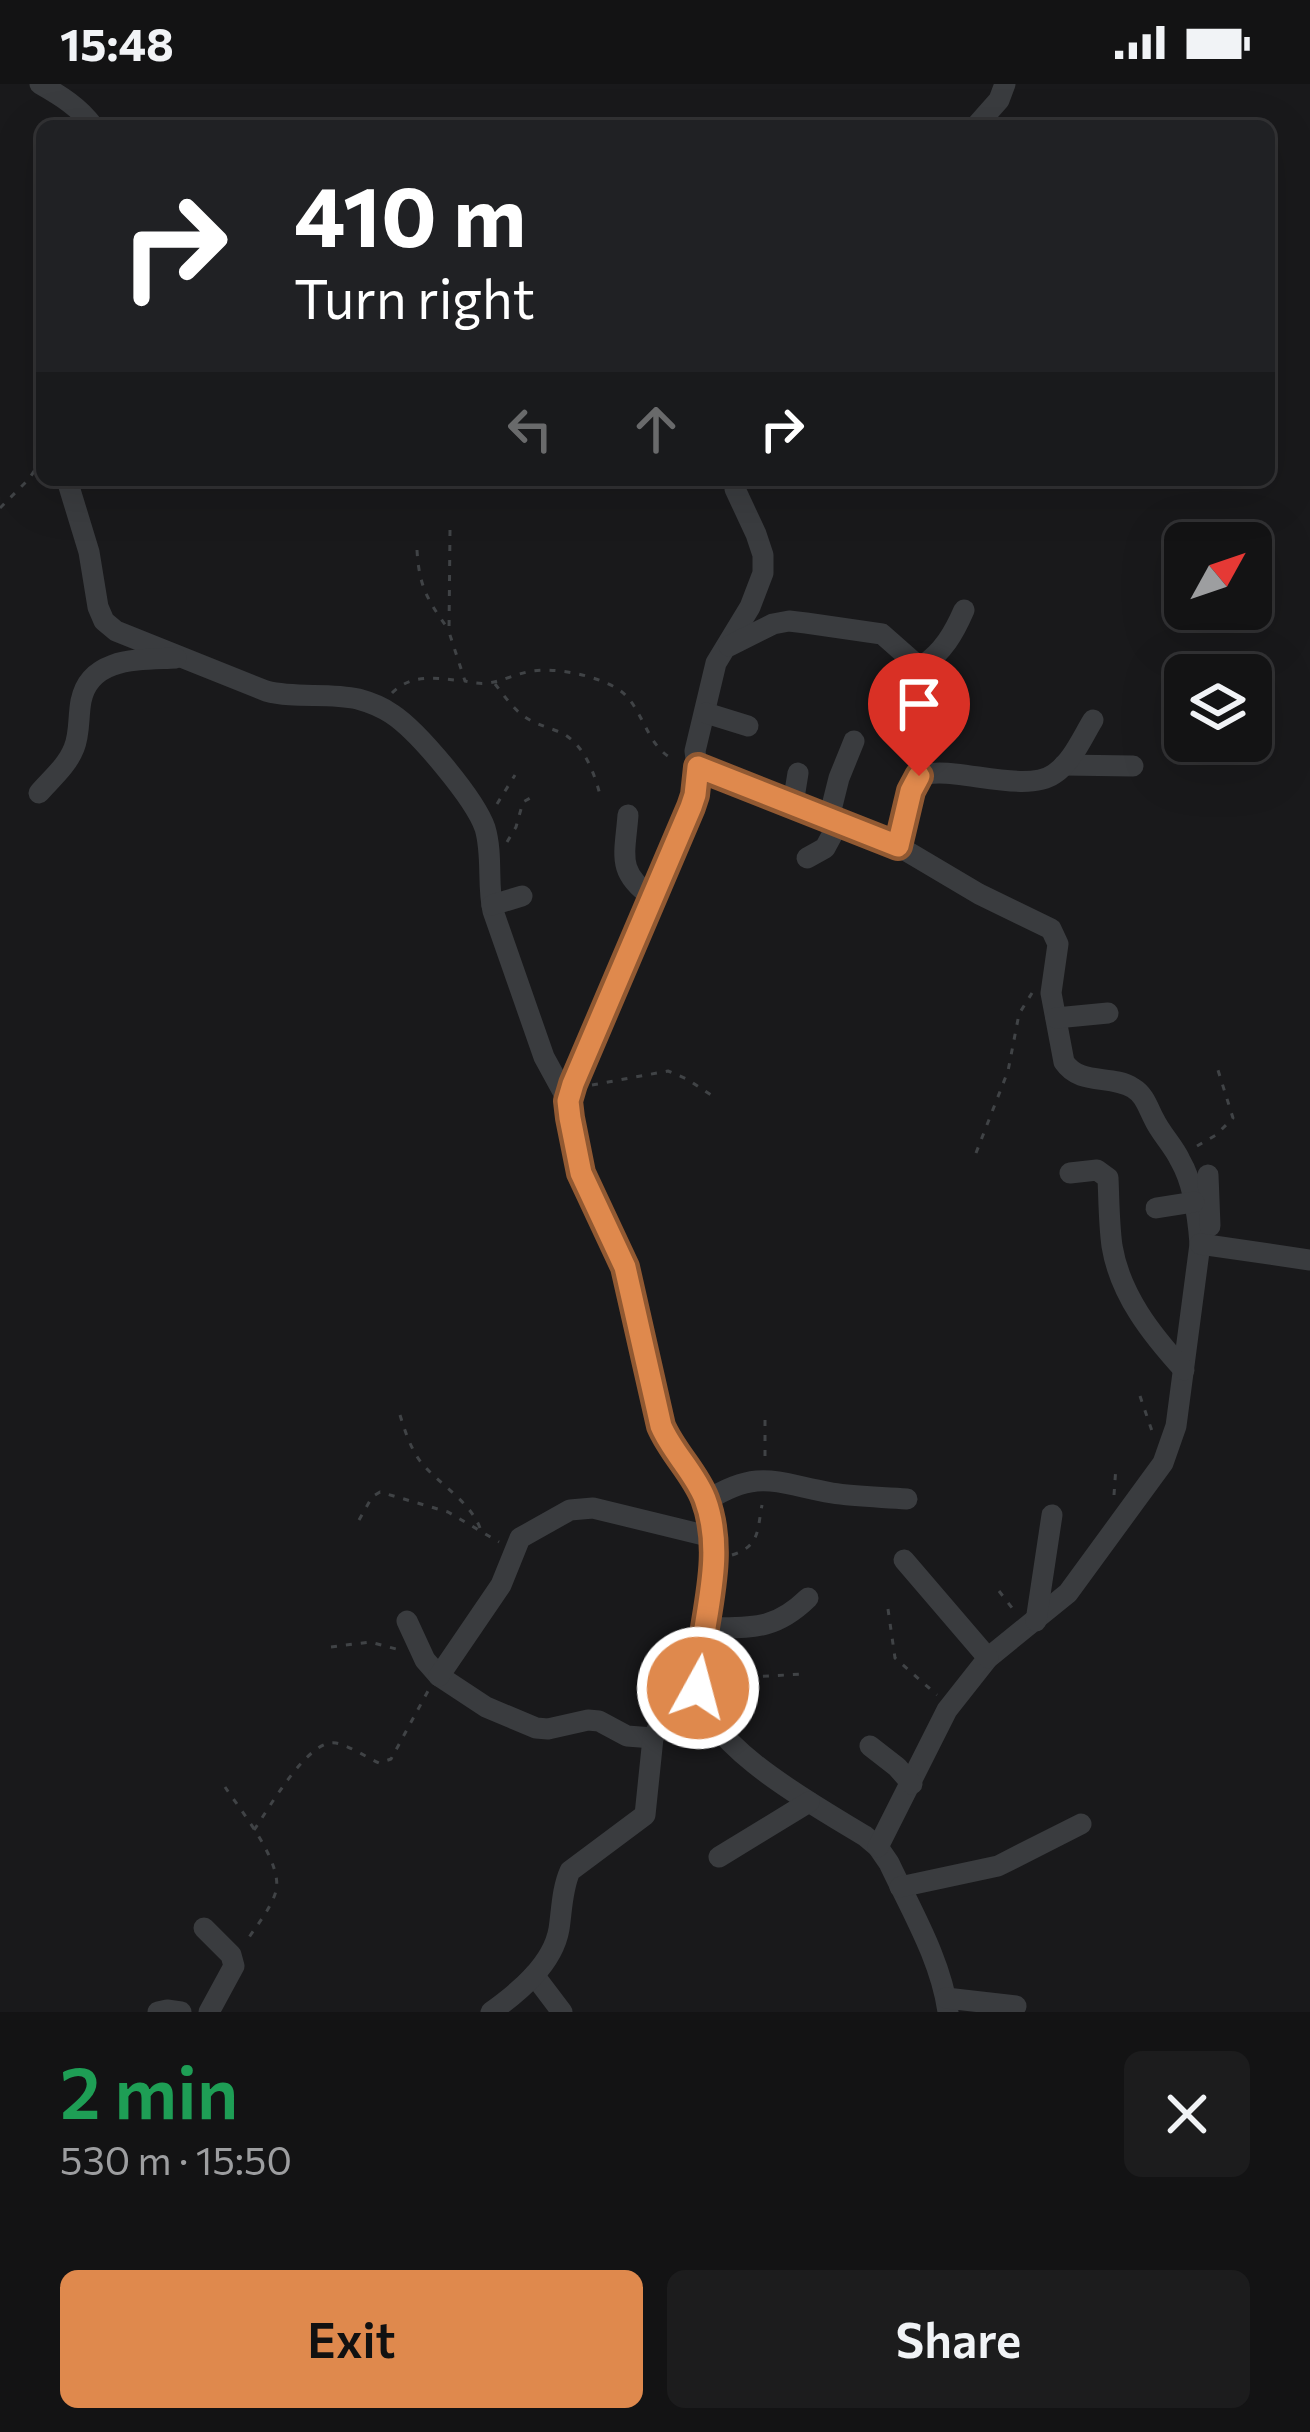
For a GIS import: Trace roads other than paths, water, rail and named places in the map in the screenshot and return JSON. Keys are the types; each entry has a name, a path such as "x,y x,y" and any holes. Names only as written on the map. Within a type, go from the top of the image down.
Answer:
{"street":[{"path":"40,84 89,120"},
{"path":"982,120 1000,100 1005,84"},
{"path":"69,486 89,552 98,607 116,631 266,692 364,700 391,713 416,734 476,808 484,825 492,905 544,1058 571,1093"},
{"path":"735,486 763,555 763,573 750,607 716,663 695,751 698,767 691,807 571,1093 581,1173 625,1267 661,1426 706,1501 712,1561 698,1681 704,1711 720,1732 769,1775 878,1847 937,1966 948,2005 1016,2006"},
{"path":"723,649 789,621 882,634 922,666 952,635 964,610"},
{"path":"38,793 77,743 81,698 96,674 125,660 183,658"},
{"path":"706,713 748,726"},
{"path":"898,846 919,776 940,772 1037,782 1052,777 1064,765 1093,720"},
{"path":"807,858 830,842 838,778 854,741"},
{"path":"1064,765 1133,766"},
{"path":"698,767 898,846 966,887 1052,929 1058,944 1051,983 1064,1062 1078,1076 1138,1090 1179,1156 1208,1238"},
{"path":"793,804 798,773"},
{"path":"628,815 625,855 629,878 652,897"},
{"path":"492,905 522,896"},
{"path":"1056,1018 1108,1013"},
{"path":"1070,1173 1097,1170 1108,1178 1117,1265 1138,1314 1184,1370"},
{"path":"878,1847 950,1706 988,1658 1069,1593 1163,1463 1177,1426 1208,1238 1208,1175"},
{"path":"1156,1208 1194,1202"},
{"path":"1208,1238 1308,1260"},
{"path":"706,1501 743,1481 765,1480 836,1494 908,1499"},
{"path":"432,1668 501,1585 520,1538 527,1532 581,1507 712,1537"},
{"path":"1032,1624 1052,1515"},
{"path":"904,1561 988,1658"},
{"path":"705,1628 782,1621 808,1598"},
{"path":"407,1621 432,1668 486,1708 536,1727 599,1721 627,1736 653,1738"},
{"path":"491,2012 534,1975 558,1936 570,1871 645,1815 653,1738 659,1726 680,1709 704,1711"},
{"path":"870,1746 912,1784"},
{"path":"719,1857 809,1802"},
{"path":"900,1887 998,1866 1081,1824"},
{"path":"204,1928 233,1961 209,2012"},
{"path":"534,1975 562,2012"},
{"path":"158,2012 182,2012"}]}
